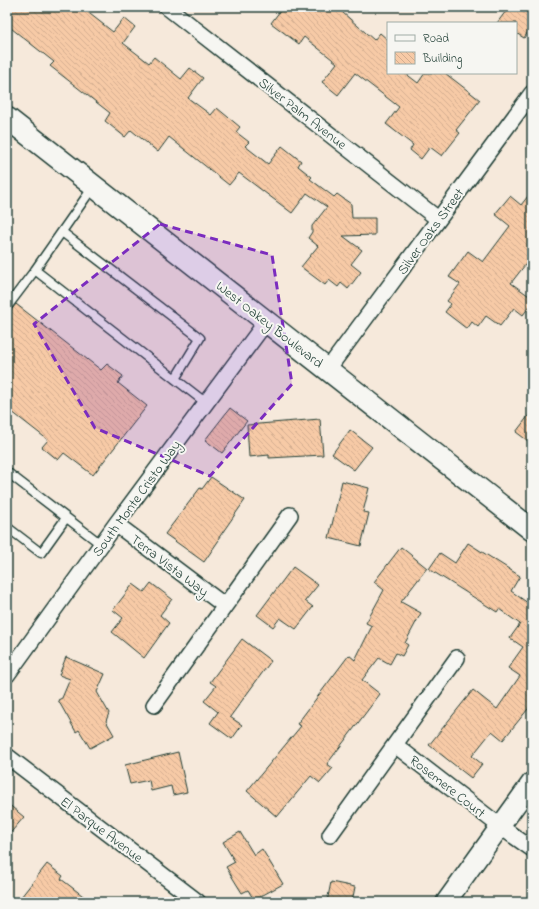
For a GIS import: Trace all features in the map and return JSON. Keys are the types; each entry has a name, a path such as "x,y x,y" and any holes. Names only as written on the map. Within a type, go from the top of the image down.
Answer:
{"main road":[{"name":"West Oakey Boulevard","path":"7,118 532,530"}],"street":[{"name":"Silver Palm Avenue","path":"167,7 438,219"},
{"name":"Silver Oaks Street","path":"328,369 532,93"},
{"name":"South Monte Cristo Way","path":"7,676 116,524 266,322"},
{"path":"154,705 290,515"},
{"name":"Terra Vista Way","path":"116,524 225,606"},
{"path":"330,834 457,658"},
{"name":"Rosemere Court","path":"395,745 500,827 532,849"},
{"name":"El Parque Avenue","path":"7,756 198,902"},
{"path":"446,902 532,782"}],"lane":[{"path":"7,307 94,186"},
{"path":"62,232 200,338 175,379"},
{"path":"35,270 206,403"},
{"path":"7,472 102,545"},
{"path":"7,527 41,553 66,518"}],"highlighted area":[{"path":"160,224 272,255 292,384 210,476 95,428 34,324"}],"building":[{"path":"7,7 81,7 113,32 124,18 135,27 123,43 149,63 154,57 181,79 190,68 203,78 188,98 211,115 217,108 240,127 236,132 249,142 245,146 268,164 282,146 301,161 298,166 312,177 310,179 334,197 337,194 351,204 352,218 375,218 375,235 343,236 362,250 351,264 361,272 348,289 341,283 338,287 329,280 325,285 301,267 318,246 308,238 312,232 312,226 327,207 307,193 292,213 239,173 229,185 169,137 158,152 131,130 125,137 105,121 110,113 50,66 54,62 7,25"},
{"path":"283,7 346,7 342,12 374,40 380,33 387,39 387,74 406,74 418,83 424,74 446,74 480,100 456,130 460,133 442,156 430,147 421,159 410,150 413,145 386,124 399,107 355,73 338,95 322,82 337,63 304,37 299,44 271,23"},
{"path":"509,7 532,7 532,26 524,38 517,34 517,22 498,22"},
{"path":"532,191 532,256 511,283 532,298 532,303 523,315 514,308 500,326 486,316 478,327 472,322 467,329 445,312 451,304 447,301 460,284 449,277 468,251 483,262 510,226 495,214 510,196 521,205"},
{"path":"16,304 101,370 107,364 123,376 118,383 147,406 93,475 64,453 58,460 42,447 48,440 7,408 7,313"},
{"path":"230,408 247,421 222,453 205,440"},
{"path":"532,411 532,444 516,432"},
{"path":"320,419 323,455 269,458 269,455 249,457 247,425"},
{"path":"350,430 372,447 354,470 332,454"},
{"path":"211,477 245,500 204,562 165,534 200,488 202,489"},
{"path":"342,481 369,488 363,512 369,513 361,546 329,538"},
{"path":"468,543 520,576 511,591 532,606 532,704 503,740 492,731 472,756 482,764 471,778 429,745 473,690 497,709 520,676 508,668 523,647 510,638 520,624 499,609 497,612 429,569 440,553 455,563"},
{"path":"401,547 427,568 401,602 421,613 405,643 408,645 402,656 396,653 390,664 379,658 362,680 380,694 327,764 333,768 320,783 311,776 277,817 247,791 301,726 297,724 349,655 355,660 372,626 366,623 384,590 374,582"},
{"path":"293,567 318,585 305,601 313,607 296,629 280,618 273,627 257,615"},
{"path":"151,583 172,599 160,615 169,623 144,658 112,632 123,618 113,610 133,584 144,592"},
{"path":"242,639 271,661 230,717 242,725 232,739 210,723 218,712 204,701 216,686 210,682"},
{"path":"66,657 105,674 97,692 109,713 106,721 114,735 90,748 79,730 76,732 58,700 62,698 70,679 59,675"},
{"path":"178,752 187,792 173,795 171,786 151,791 149,780 130,784 125,765"},
{"path":"7,803 24,817 7,837"},
{"path":"240,832 254,855 262,849 283,884 254,900 248,890 242,893 226,867 235,862 223,842"},
{"path":"47,864 63,876 61,879 91,902 27,902 21,897"},
{"path":"331,882 355,887 352,902 327,902"}]}
